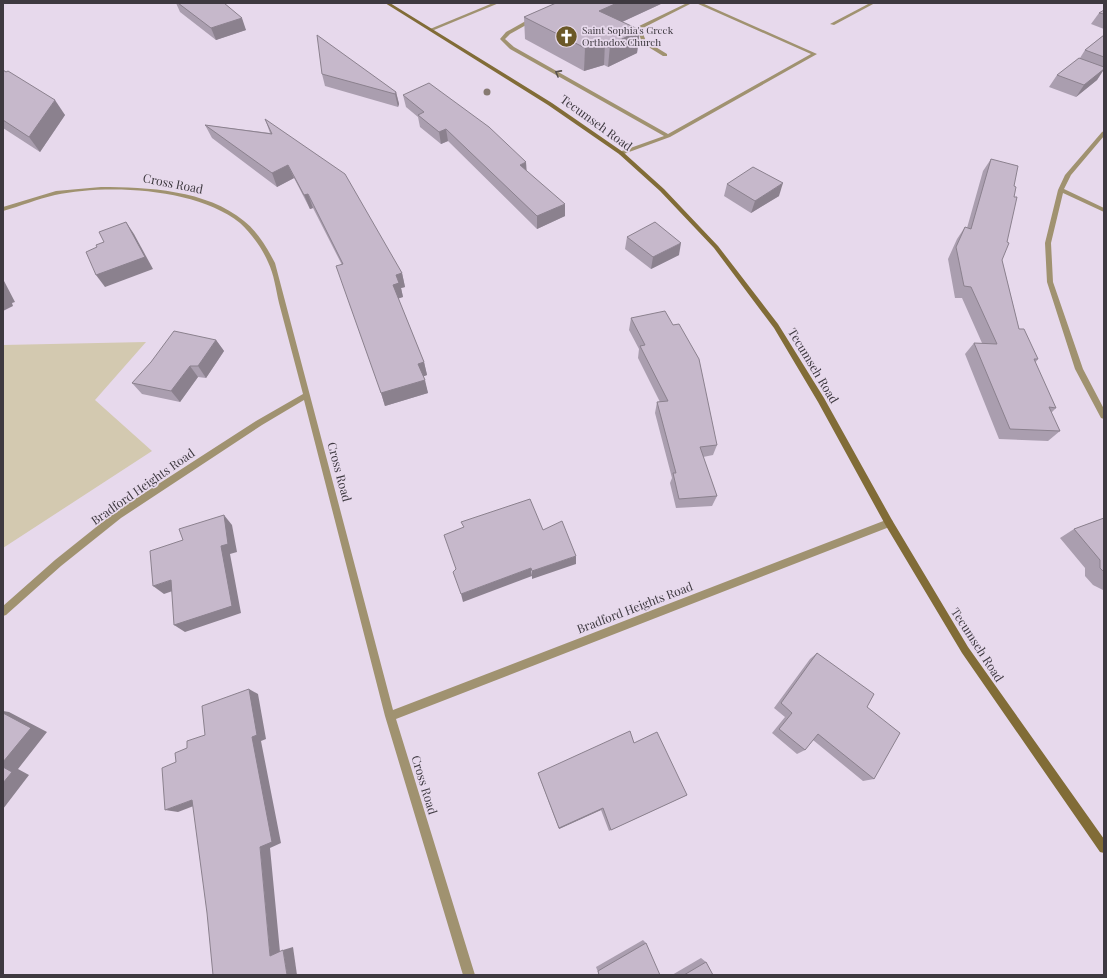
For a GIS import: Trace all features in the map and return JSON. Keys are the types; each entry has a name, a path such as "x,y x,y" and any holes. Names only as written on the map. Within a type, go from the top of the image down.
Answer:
{"street":[{"name":"Tecumseh Road","path":"387,3 432,29 550,104 621,153 662,190 716,247 776,326 821,400 889,523 965,650 1104,848"},
{"path":"432,29 497,3"},
{"path":"665,55 644,42 639,28 690,3"},
{"path":"621,153 668,136 815,54 698,3"},
{"path":"832,24 873,3"},
{"path":"539,16 519,26 502,39 512,48 668,136"},
{"path":"1104,133 1068,175 1061,190 1048,243 1050,282 1079,369 1104,416"},
{"name":"Cross Road","path":"3,209 56,193 103,188 142,189 198,199 241,221 260,240 272,263 390,716 469,975"},
{"path":"1061,190 1104,210"},
{"name":"Bradford Heights Road","path":"3,612 58,563 118,515 259,423 307,395"},
{"name":"Bradford Heights Road","path":"390,716 889,523"}],"shaded area":[{"path":"146,342 95,400 152,451 3,548 3,345"}],"building":[{"path":"178,3 224,3 242,18 211,28"},
{"path":"556,3 617,3 599,11 640,30 610,45 605,42 585,48 524,17"},
{"path":"317,35 396,92 395,94 322,74"},
{"path":"1104,35 1104,57 1085,50"},
{"path":"1079,58 1104,67 1104,69 1084,85 1057,75"},
{"path":"3,70 6,72 8,71 55,100 29,137 3,120"},
{"path":"429,83 489,127 526,162 520,165 565,204 537,216 446,129 439,132 418,115 424,112 403,95"},
{"path":"265,119 345,174 402,273 396,275 399,283 393,285 424,362 418,364 425,380 381,393 336,266 343,264 308,194 304,195 288,165 272,173 205,125 272,134"},
{"path":"991,159 1018,166 1014,186 1016,187 1014,197 1017,197 1007,242 1009,243 1002,260 1019,329 1024,329 1038,359 1034,359 1056,408 1049,407 1060,431 1010,429 974,343 997,344 971,287 964,286 956,247 965,227 971,229"},
{"path":"753,167 783,183 755,201 727,184"},
{"path":"126,222 145,257 96,275 86,252 97,247 96,245 104,242 99,232"},
{"path":"655,222 681,243 653,257 627,237"},
{"path":"665,311 673,325 679,324 699,359 717,445 700,447 717,496 679,499 673,473 676,473 657,402 668,401 640,346 645,345 631,318"},
{"path":"174,331 216,340 198,366 190,366 171,391 132,383 151,362"},
{"path":"530,499 543,530 562,521 576,556 532,571 531,568 461,594 453,572 456,569 444,535 464,527 461,522"},
{"path":"224,515 228,544 221,546 232,606 174,625 171,580 153,586 150,551 183,540 179,529"},
{"path":"1104,518 1104,572 1100,568 1100,560 1074,529"},
{"path":"817,653 874,694 867,707 900,733 874,779 818,734 805,750 779,729 792,713 781,703"},
{"path":"249,689 257,735 252,737 272,842 260,847 270,956 283,950 287,975 213,975 207,913 192,800 165,810 162,768 176,762 175,753 187,748 187,741 205,735 202,706"},
{"path":"3,713 31,728 3,762"},
{"path":"630,731 634,743 657,732 687,795 611,830 603,808 559,828 538,773"},
{"path":"3,767 12,772 3,783"},
{"path":"646,943 660,975 599,975 598,971"},
{"path":"706,962 713,975 684,975"}],"place":[{"name":"Saint Sophia's Greek Orthodox Church","path":"567,36"}]}
